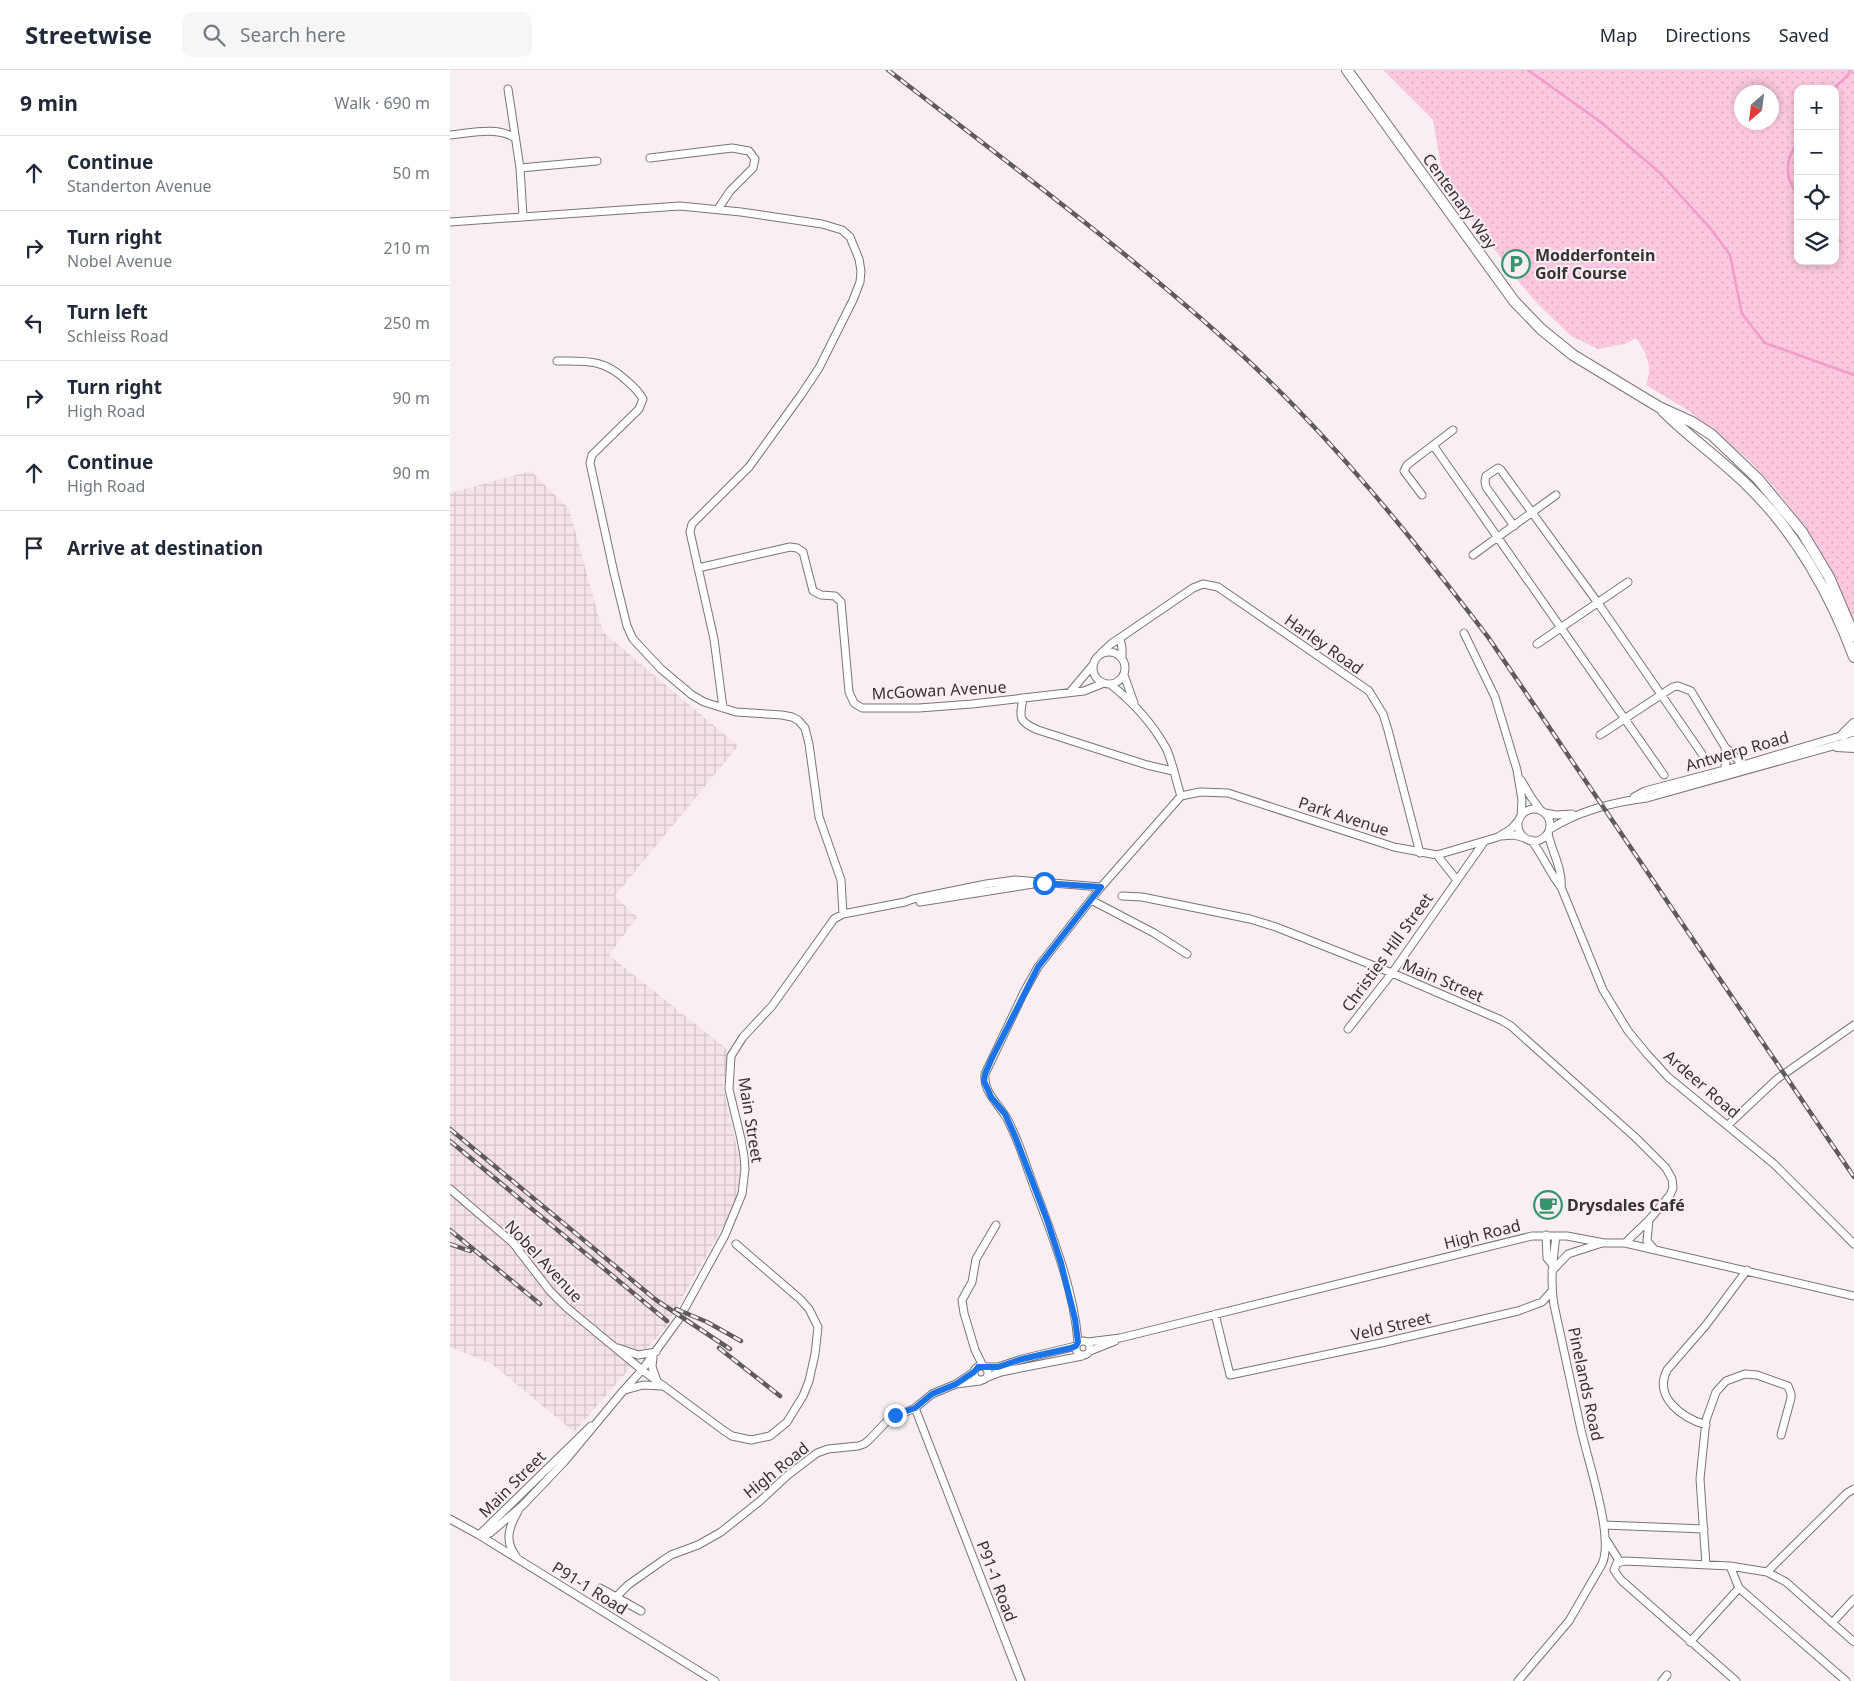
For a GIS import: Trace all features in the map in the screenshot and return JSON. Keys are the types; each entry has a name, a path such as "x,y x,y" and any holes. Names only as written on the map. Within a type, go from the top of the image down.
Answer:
{"main road":[{"name":"Centenary Way","path":"1347,70 1514,301 1541,329 1573,355 1659,407 1692,422 1712,435 1766,487 1802,532 1829,577 1854,636"},
{"name":"Centenary Way","path":"1659,407 1748,486 1792,536 1820,582 1854,657"},
{"path":"1843,735 1854,724"},
{"path":"1837,746 1854,747"}],"street":[{"path":"508,89 520,168 523,216"},
{"path":"450,135 496,131 509,134 515,138"},
{"path":"650,158 732,148 749,151 755,159 752,168 730,190 718,209"},
{"path":"520,168 597,161"},
{"path":"450,222 680,206 718,209 833,226 842,230 850,237 855,247 861,271 860,282 819,368 745,471 692,524 690,532 714,639 723,708"},
{"path":"557,361 583,361 607,365 617,371 631,384 643,399 639,409 592,455 590,463 616,582 627,626 633,639 666,674 704,702 736,712 782,714 798,720 805,728 819,817 841,880 843,914 986,884 1015,880 1101,887"},
{"path":"1422,495 1404,471 1407,465 1453,430"},
{"path":"1433,445 1664,775"},
{"path":"1514,526 1486,487 1484,480 1486,476 1498,468 1500,468 1533,512 1598,603 1702,754"},
{"path":"1473,555 1556,495"},
{"name":"McGowan Avenue","path":"698,568 790,547 800,549 803,552 813,591 820,596 835,596 841,602 849,692 854,703 862,708 919,708 1023,699 1071,691 1084,691 1107,684"},
{"path":"1537,644 1628,582"},
{"name":"Harley Road","path":"1101,653 1193,588 1203,584 1213,585 1369,691 1383,714 1420,853"},
{"path":"1464,633 1495,697 1517,770 1525,789 1550,820 1549,831 1539,840 1529,840 1519,829 1522,800 1517,770"},
{"path":"1120,638 1125,666 1124,675 1135,706"},
{"path":"1071,691 1101,653 1111,651 1122,656"},
{"path":"1090,1351 1091,1348 1082,1343 1061,1263 1018,1144 1005,1114 986,1088 984,1081 992,1058 1038,967 1101,887 1181,796 1166,749 1135,706 1107,684 1096,679 1092,666"},
{"path":"1107,684 1118,682 1124,675"},
{"path":"1084,676 1096,688"},
{"path":"1600,735 1678,686 1690,691 1724,747 1743,765"},
{"path":"1023,699 1020,716 1027,725 1147,765 1173,771"},
{"name":"Antwerp Road","path":"1630,800 1645,791 1743,765 1854,732"},
{"name":"Antwerp Road","path":"1549,831 1566,820 1587,812 1630,800 1647,798 1854,740"},
{"path":"1724,747 1726,762 1724,770"},
{"name":"Park Avenue","path":"1181,796 1200,792 1228,793 1394,847 1437,855 1498,837 1512,829 1520,818"},
{"path":"1520,818 1532,809 1543,812"},
{"name":"Antwerp Road","path":"1543,812 1562,816 1587,812"},
{"name":"Ardeer Road","path":"1549,831 1551,847 1562,879 1561,886"},
{"name":"Park Avenue","path":"1498,837 1514,835 1529,840"},
{"name":"Ardeer Road","path":"1529,840 1540,852 1555,880 1561,886 1594,971 1607,997 1628,1031 1668,1077 1774,1164 1854,1244"},
{"name":"Christies Hill Street","path":"1348,1029 1392,973 1456,879 1484,842"},
{"path":"1437,855 1456,879"},
{"name":"Main Street","path":"1122,896 1142,897 1250,919 1292,933 1392,973 1501,1020 1522,1034 1666,1168 1672,1179 1673,1188 1649,1220"},
{"path":"1091,900 1154,933 1187,954"},
{"name":"Main Street","path":"480,1535 490,1533 522,1505 580,1444 655,1354 679,1319 725,1235 742,1194 745,1179 741,1139 729,1089 731,1056 742,1037 772,1006 834,919 843,914"},
{"path":"1728,1125 1777,1079 1854,1025"},
{"name":"Nobel Avenue","path":"450,1189 513,1243 558,1299 611,1345 657,1382 723,1430 732,1436 751,1440 770,1436 778,1430 787,1422 803,1396 809,1381 818,1327 815,1318 800,1299 736,1244"},
{"path":"1625,1243 1649,1220"},
{"path":"1649,1220 1647,1229 1648,1241 1656,1250"},
{"path":"980,1380 975,1377 980,1368 962,1300 972,1282 976,1259 996,1225"},
{"path":"1546,1235 1547,1258 1552,1268 1568,1254 1604,1243"},
{"name":"High Road","path":"616,1598 628,1585 671,1555 698,1545 721,1532 756,1505 809,1458 828,1449 864,1444 888,1420 915,1408 932,1394 956,1384 980,1368 998,1367 1082,1343 1120,1338 1522,1237 1546,1235 1604,1243 1625,1243 1853,1295"},
{"name":"Pinelands Road","path":"1518,1681 1564,1628 1583,1599 1605,1559 1604,1525 1580,1426 1552,1291 1552,1268 1556,1236"},
{"path":"1706,1425 1691,1421 1673,1406 1666,1394 1663,1379 1667,1370 1706,1326 1747,1270"},
{"name":"Veld Street","path":"1215,1314 1230,1375 1381,1343 1518,1311 1542,1302 1552,1291"},
{"name":"High Road","path":"1082,1356 1120,1338"},
{"path":"1082,1343 1076,1352 1082,1356"},
{"path":"611,1345 638,1355 655,1354 652,1367 657,1382"},
{"path":"980,1368 989,1372 988,1377 1001,1372 1082,1356"},
{"path":"1706,1565 1700,1489 1706,1425 1712,1401 1720,1386 1735,1377 1745,1374 1757,1375 1784,1384 1790,1390 1791,1398 1781,1435"},
{"name":"High Road","path":"956,1384 988,1377"},
{"path":"623,1391 643,1385 664,1386"},
{"name":"P91-1 Road","path":"915,1408 1021,1681"},
{"name":"Main Street","path":"480,1535 574,1441 599,1419"},
{"path":"1767,1572 1854,1489"},
{"path":"521,1561 511,1548 508,1536 512,1521 522,1505"},
{"name":"P91-1 Road","path":"450,1519 480,1535 715,1681"},
{"path":"1604,1525 1704,1529"},
{"path":"1605,1538 1620,1562"},
{"path":"1736,1681 1621,1580 1614,1570 1615,1566 1620,1562 1706,1565 1730,1566 1767,1572 1786,1582 1854,1642"},
{"path":"1730,1566 1739,1588 1846,1681"},
{"path":"600,1588 641,1611"},
{"path":"1690,1642 1739,1588"},
{"path":"1832,1623 1854,1599"}],"shaded area":[{"path":"1383,70 1854,70 1854,622 1826,561 1799,519 1773,486 1749,460 1689,411 1646,385 1649,371 1648,360 1636,338 1625,344 1598,349 1571,336 1536,302 1519,282 1453,194 1441,166 1433,120"},
{"path":"531,471 569,509 603,632 738,746 615,896 637,917 609,955 729,1051 723,1087 742,1170 738,1200 665,1328 574,1432 492,1364 450,1347 450,493"}],"waterway":[{"path":"1528,70 1602,123 1660,173 1711,229 1730,255 1742,314 1765,343 1854,375"},
{"path":"1837,85 1848,75 1850,70"},
{"path":"1794,148 1788,169 1788,175 1794,190"}],"railway":[{"path":"888,70 1068,209 1200,317 1242,355 1309,421 1371,491 1488,637 1854,1177"},
{"path":"450,1129 656,1300 730,1349"},
{"path":"450,1141 649,1306"},
{"path":"450,1230 540,1304"},
{"path":"450,1244 470,1251"},
{"path":"644,1302 667,1321"},
{"path":"676,1309 707,1322 741,1341"},
{"path":"719,1348 780,1396"}],"place":[{"name":"Modderfontein Golf Course","path":"1516,264"},
{"name":"Drysdales Café","path":"1548,1205"}],"route":[{"path":"895,1415 915,1408 932,1394 956,1384 971,1372 974,1372 978,1367 998,1367 1022,1359 1071,1348 1076,1346 1078,1342 1075,1319 1061,1263 1047,1220 1015,1136 1005,1114 991,1097 984,1081 992,1058 1038,967 1101,887 1044,883"}]}
